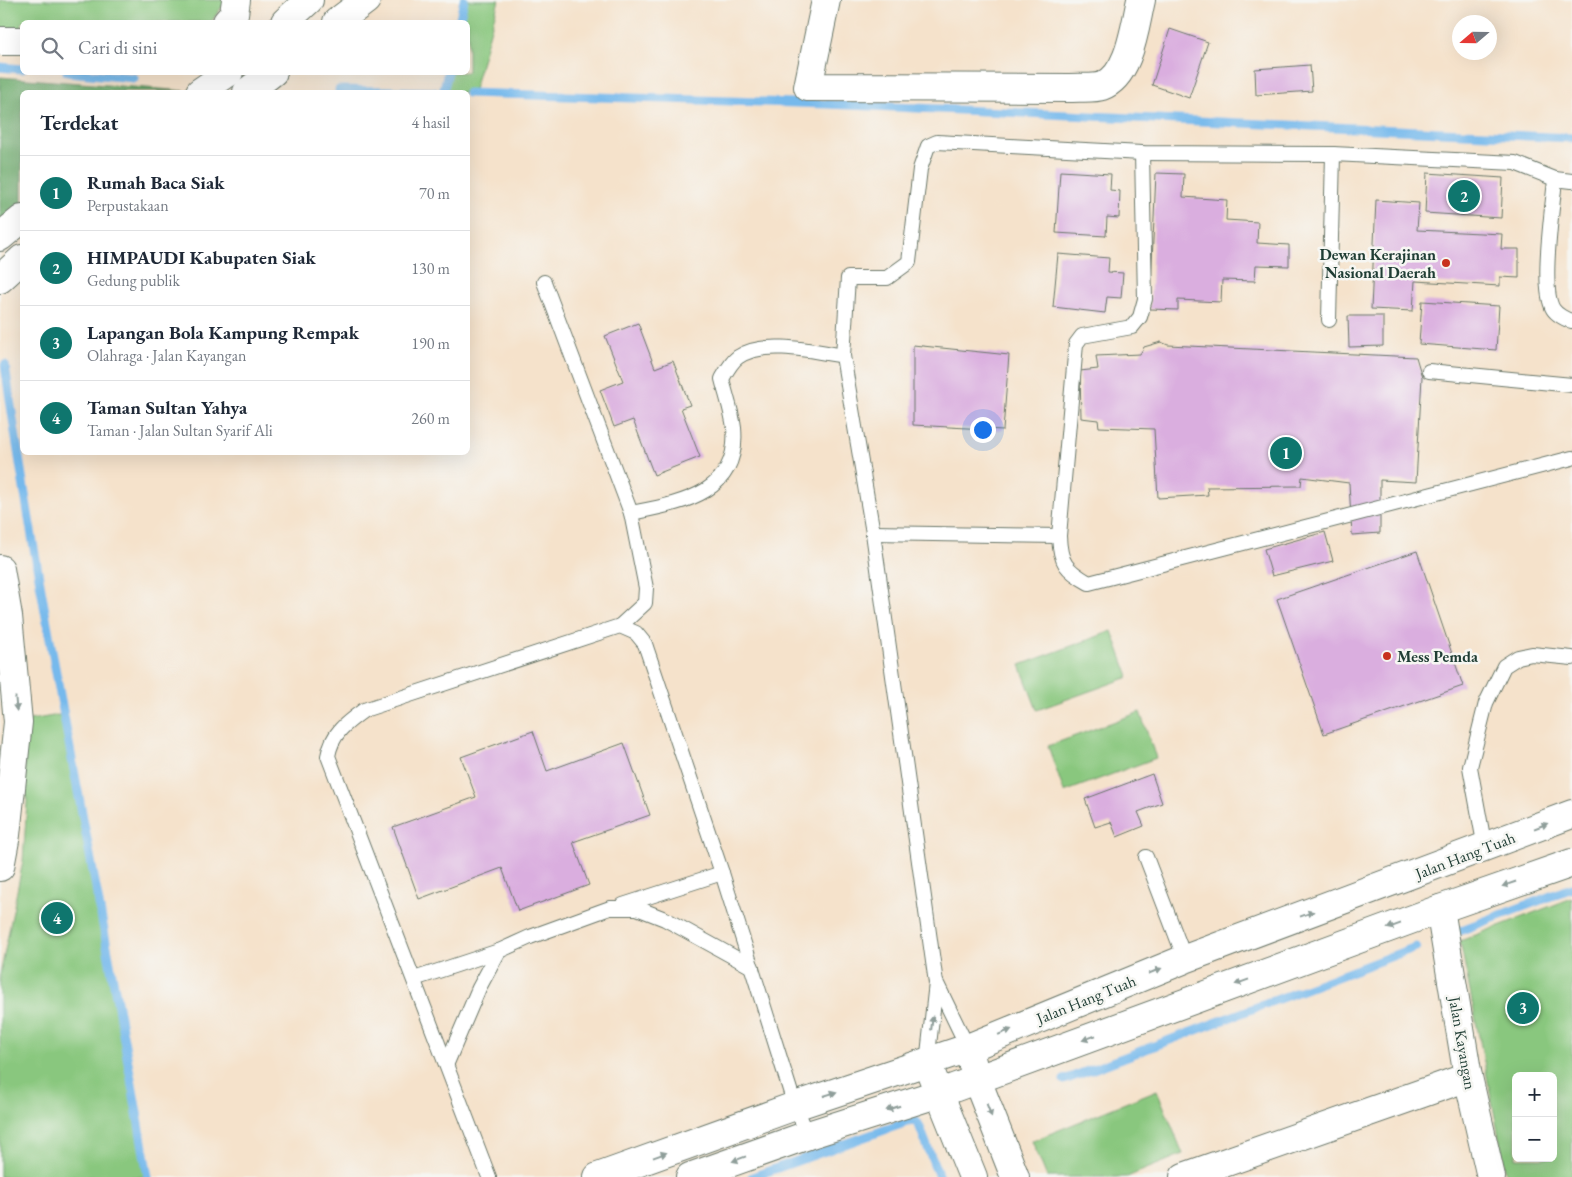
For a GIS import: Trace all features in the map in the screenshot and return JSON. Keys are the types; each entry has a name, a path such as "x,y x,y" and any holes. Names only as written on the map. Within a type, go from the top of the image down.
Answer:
{"main road":[{"path":"229,20 234,14 236,0"},
{"path":"287,20 309,0"},
{"path":"341,20 366,0"},
{"path":"826,0 808,87 1071,88 1103,86 1121,71 1130,50 1141,0"},
{"path":"0,41 20,42"},
{"path":"203,90 226,75"},
{"path":"239,75 246,90"},
{"path":"250,90 269,75"},
{"path":"0,236 20,221"},
{"path":"0,279 20,261"},
{"path":"0,569 8,616 18,722 6,835 0,867"},
{"name":"Jalan Hang Tuah","path":"598,1177 795,1106 968,1048 1185,959 1486,848 1572,814"},
{"path":"690,1177 808,1135 977,1080 1440,909 1572,863"},
{"name":"Jalan Kayangan","path":"1440,909 1468,1077 1491,1177"},
{"path":"968,1048 977,1080 1015,1177"},
{"path":"927,1063 973,1177"},
{"path":"1184,1177 1468,1077"}],"lane":[{"path":"927,1063 936,983 872,533 843,356 848,278 887,278 909,262 920,169 928,146 937,142 957,142 1142,153 1333,154 1516,163 1555,179 1572,180"},
{"path":"1142,153 1145,299 1140,317 1132,326 1090,333 1078,339 1076,344 1059,536 1060,555 1070,572 1089,583 1572,458"},
{"path":"1329,320 1333,154"},
{"path":"1555,179 1546,287 1553,310 1567,320 1572,321"},
{"path":"489,1177 328,756 330,744 336,734 345,724 364,710 620,626 645,604 646,588 631,513 544,282"},
{"path":"631,513 672,504 706,492 723,476 732,459 734,428 722,379 738,358 754,349 801,348 843,356"},
{"path":"1429,371 1572,384"},
{"path":"872,533 1059,536"},
{"path":"620,626 636,633 645,644 722,874 795,1106 808,1135"},
{"path":"1486,848 1470,767 1486,703 1504,666 1518,657 1532,654 1572,658"},
{"path":"1146,857 1185,959"},
{"path":"414,978 499,951 530,937 610,908 722,874"},
{"path":"610,908 637,908 665,919 752,967"},
{"path":"447,1063 479,988 499,951"},
{"path":"936,983 968,1048"}],"green space":[{"path":"0,0 227,0 212,20 20,20 20,33 0,32"},
{"path":"464,0 499,0 473,93 470,93 470,90 444,90 447,75 470,75 470,20 459,20"},
{"path":"0,77 173,90 20,90 20,214 0,229"},
{"path":"1112,631 1129,677 1037,710 1020,665"},
{"path":"1140,712 1156,758 1064,792 1048,746"},
{"path":"65,714 120,1010 148,1177 0,1177 0,975 23,861 27,802 23,738 18,722"},
{"path":"1572,898 1572,1177 1507,1177 1460,941"},
{"path":"1157,1090 1183,1154 1127,1177 1047,1177 1032,1141"}],"building":[{"path":"1170,29 1208,42 1189,98 1152,85"},
{"path":"1310,65 1312,91 1256,95 1255,69"},
{"path":"1060,171 1111,174 1110,190 1120,191 1119,218 1107,217 1106,236 1056,233"},
{"path":"1156,173 1184,174 1183,197 1227,200 1226,220 1258,222 1257,243 1289,245 1289,266 1256,265 1255,281 1222,280 1221,302 1178,300 1178,310 1150,309"},
{"path":"1427,173 1503,178 1501,218 1425,213"},
{"name":"Dewan Kerajinan Nasional Daerah","path":"1376,200 1419,203 1417,230 1502,234 1501,249 1519,249 1519,278 1500,277 1500,286 1415,281 1413,311 1371,309"},
{"path":"1058,254 1109,258 1108,272 1123,273 1121,298 1107,297 1105,313 1053,307"},
{"path":"1422,301 1499,306 1496,350 1419,344"},
{"path":"1348,316 1383,316 1383,346 1349,347"},
{"path":"638,323 655,368 673,361 690,405 681,408 700,457 654,475 633,420 614,427 600,390 623,381 605,336"},
{"path":"1161,342 1168,345 1416,357 1422,377 1416,482 1380,480 1380,533 1352,535 1349,483 1302,477 1301,486 1207,487 1208,495 1158,498 1154,429 1099,427 1098,420 1081,418 1080,371 1098,369 1096,356 1140,354 1144,347"},
{"path":"913,345 1009,355 1003,430 913,425"},
{"path":"1325,532 1333,561 1272,576 1264,549"},
{"path":"1417,551 1463,686 1324,734 1277,599"},
{"path":"533,731 547,771 624,743 650,815 573,842 589,885 518,911 502,868 419,899 393,827 476,797 461,757"},
{"path":"1152,774 1162,803 1138,812 1144,826 1117,837 1111,822 1095,827 1085,799"}],"waterway":[{"path":"459,20 464,0"},
{"path":"0,67 20,69"},
{"path":"100,75 134,78"},
{"path":"444,90 447,75"},
{"path":"470,93 827,104 1572,138"},
{"path":"5,365 37,569 131,1075 148,1177"},
{"path":"1459,931 1572,888"},
{"path":"1064,1080 1416,947"},
{"path":"752,1177 907,1122 915,1121 919,1125 939,1177"}],"place":[{"name":"HIMPAUDI Kabupaten Siak","path":"1464,196"},
{"name":"Dewan Kerajinan Nasional Daerah","path":"1446,263"},
{"name":"Rumah Baca Siak","path":"1286,453"},
{"name":"Mess Pemda","path":"1387,656"},
{"name":"Taman Sultan Yahya","path":"57,918"},
{"name":"Lapangan Bola Kampung Rempak","path":"1523,1008"}]}
